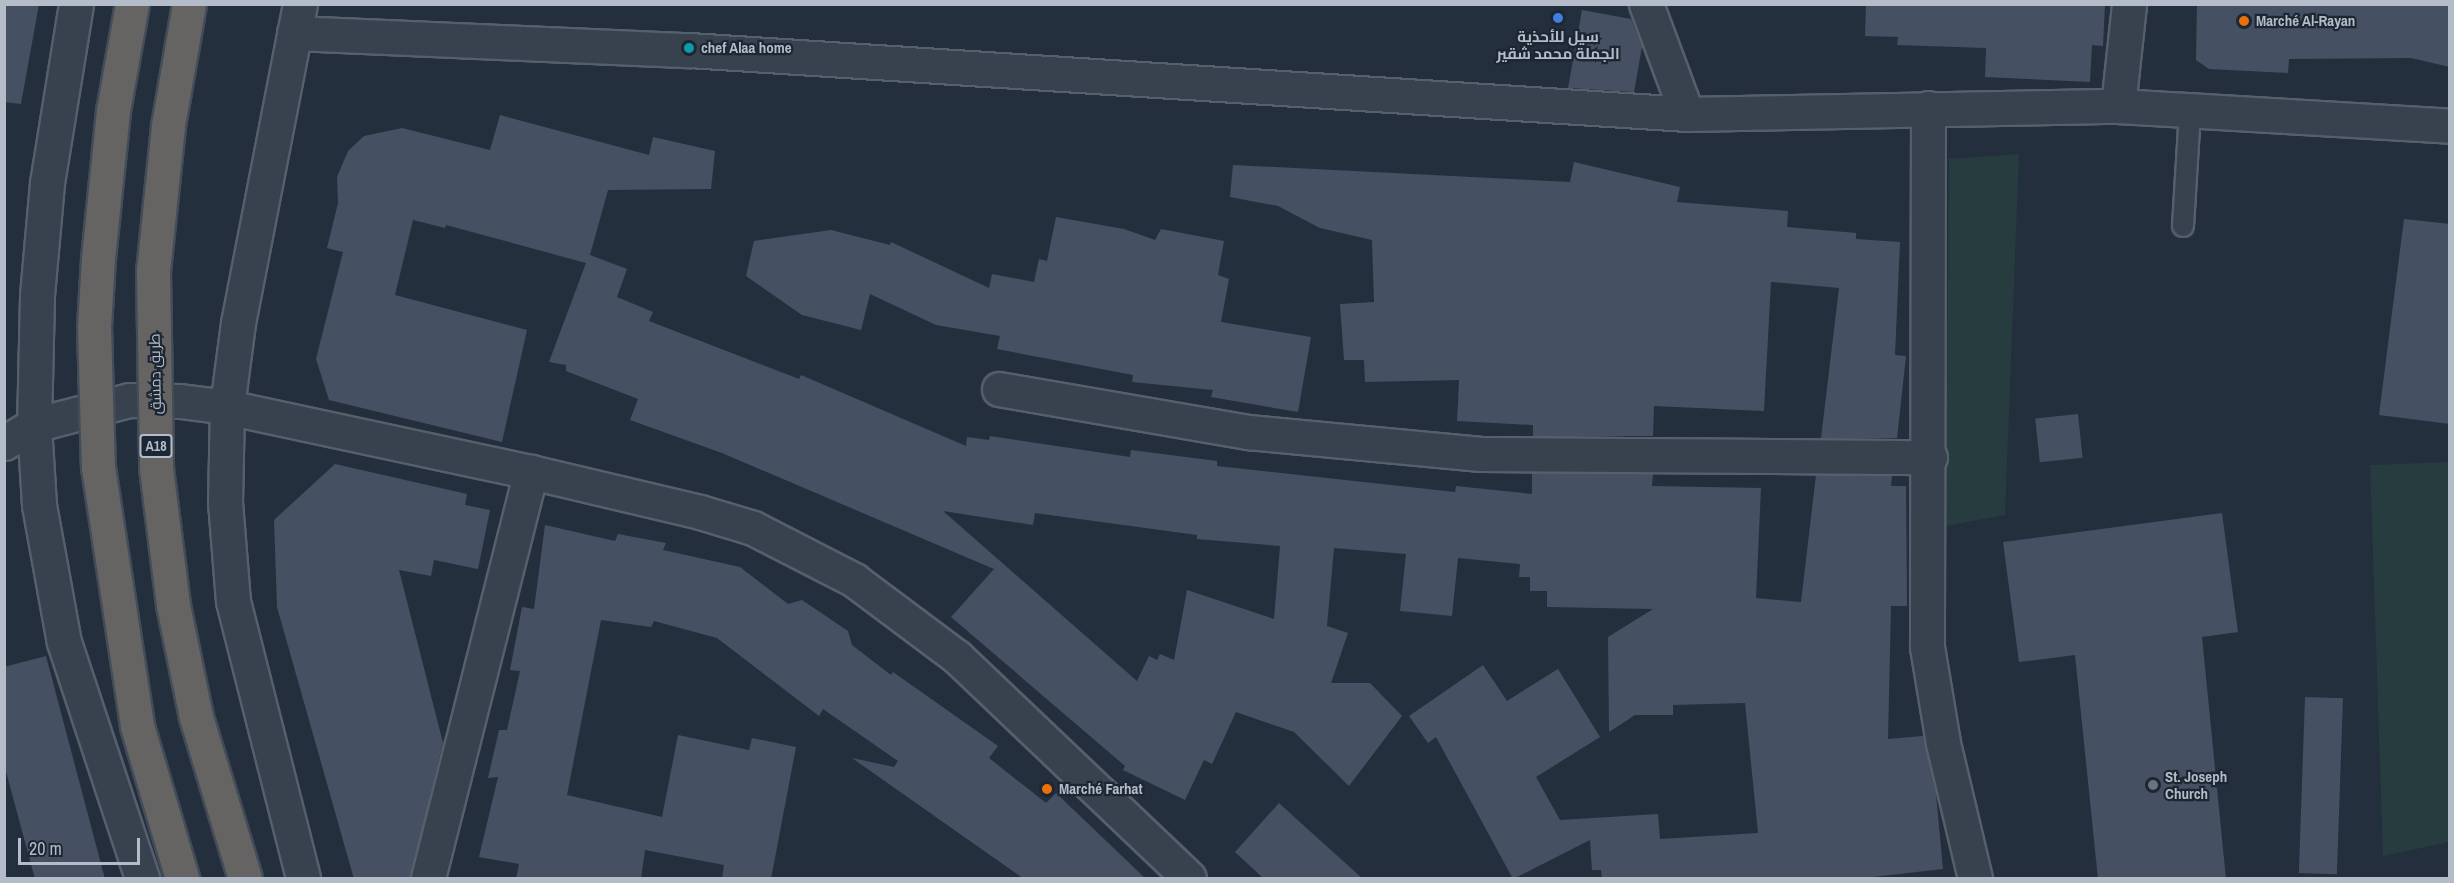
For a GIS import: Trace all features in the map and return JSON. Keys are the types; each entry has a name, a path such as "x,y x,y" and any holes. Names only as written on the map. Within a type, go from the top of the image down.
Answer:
{"highway":[{"path":"132,4 113,111 98,259 94,327 98,467 137,726 182,879"},
{"name":"طريق دمشق","path":"189,4 168,126 155,246 156,468 174,605 195,717 245,879"}],"street":[{"path":"76,4 47,183 37,296 34,425 39,505 64,642 142,879"},
{"path":"1646,4 1687,114"},
{"path":"2118,106 2129,4"},
{"path":"303,879 233,602 225,502 227,408 238,323 297,19 689,50 1687,114 2118,106 2450,126"},
{"path":"1928,108 1927,647 1943,743 1975,879"},
{"path":"999,389 1248,432 1481,454 1929,457"},
{"path":"4,443 34,425 129,400 227,408 531,472 700,512 753,528 854,580 957,657 1189,879"},
{"path":"428,879 531,472"}],"lane":[{"path":"2183,226 2190,110"}],"green space":[{"path":"2019,154 2005,515 1946,526 1949,159"},
{"path":"2450,462 2449,842 2383,856 2370,465"}],"building":[{"path":"4,4 39,4 21,104 4,102"},
{"path":"1866,4 2105,4 2103,46 2092,45 2090,82 1985,77 1986,48 1897,45 1898,37 1865,36"},
{"path":"2197,4 2450,4 2450,67 2411,58 2289,59 2288,73 2209,69 2196,60"},
{"path":"1582,10 1631,19 1642,47 1634,92 1568,88"},
{"path":"500,115 649,155 653,137 715,151 711,189 608,190 590,255 627,269 617,297 653,312 649,321 799,379 801,375 966,446 967,437 989,440 990,436 1130,457 1131,450 1217,461 1217,466 1455,492 1456,486 1532,494 1532,473 1653,474 1652,486 1761,488 1756,598 1801,602 1816,475 1892,476 1891,486 1906,486 1907,606 1891,606 1888,739 1923,736 1936,794 1943,869 1855,879 1602,879 1601,870 1592,870 1590,840 1513,879 1436,737 1428,743 1409,716 1483,665 1507,701 1558,669 1600,737 1536,777 1560,820 1658,814 1660,839 1758,833 1745,703 1673,705 1673,715 1635,715 1609,732 1608,637 1653,609 1547,607 1547,591 1530,591 1530,577 1519,577 1520,564 1458,558 1452,616 1400,611 1406,554 1334,548 1327,626 1348,633 1331,683 1370,683 1402,716 1349,786 1294,732 1236,712 1212,764 1204,760 1185,800 1123,770 1125,766 951,617 994,569 722,453 630,420 638,399 566,371 566,365 549,362 586,263 446,225 445,228 413,220 395,295 527,330 502,442 329,400 316,359 343,252 327,248 338,203 337,177 348,151 364,136 402,128 490,150","holes":["943,511 1033,525 1035,513 1197,535 1197,539 1280,546 1274,619 1187,590 1174,660 1160,654 1157,660 1149,656 1137,681"]},
{"path":"1574,162 1680,187 1677,202 1788,211 1787,227 1856,233 1856,239 1900,242 1895,355 1906,356 1897,438 1821,438 1839,288 1771,282 1764,411 1654,406 1653,436 1533,436 1533,425 1457,421 1459,380 1365,382 1364,360 1344,360 1340,304 1374,302 1372,240 1320,228 1278,206 1230,197 1233,165 1570,182"},
{"path":"1056,217 1124,229 1155,240 1161,229 1224,241 1218,275 1229,279 1221,322 1311,337 1298,412 1211,397 1213,390 1132,382 1133,375 997,349 1000,336 936,325 870,294 861,330 802,315 746,276 754,241 831,230 890,245 891,242 989,288 992,274 1034,282 1039,259 1047,261"},
{"path":"2404,219 2450,224 2450,424 2379,415"},
{"path":"2078,414 2083,458 2040,462 2035,418"},
{"path":"335,464 467,494 465,505 490,510 478,569 434,560 431,576 399,570 443,743 410,879 354,879 277,607 274,520"},
{"path":"2222,513 2238,632 2202,637 2226,879 2098,879 2075,655 2019,662 2003,542"},
{"path":"545,525 615,541 618,534 666,543 663,550 740,567 788,604 802,600 848,631 852,645 891,675 893,672 998,746 989,758 1046,803 1056,793 1146,879 1024,879 852,758 894,767 898,761 823,709 819,716 717,638 654,621 651,627 601,620 567,795 662,817 678,735 749,750 752,738 796,747 771,879 722,879 724,865 645,850 641,879 516,879 519,864 479,857 498,777 488,778 499,730 507,730 520,671 510,670 522,607 534,609"},
{"path":"46,656 105,879 35,879 4,764 4,667"},
{"path":"2305,697 2343,698 2337,874 2299,873"},
{"path":"1279,803 1363,879 1264,879 1235,852"}],"place":[{"name":"سيل للأحذية الجملة محمد شقير","path":"1558,18"},
{"name":"Marché Al-Rayan","path":"2244,21"},
{"name":"chef Alaa home","path":"689,48"},
{"name":"St. Joseph Church","path":"2153,785"},
{"name":"Marché Farhat","path":"1047,789"}]}
